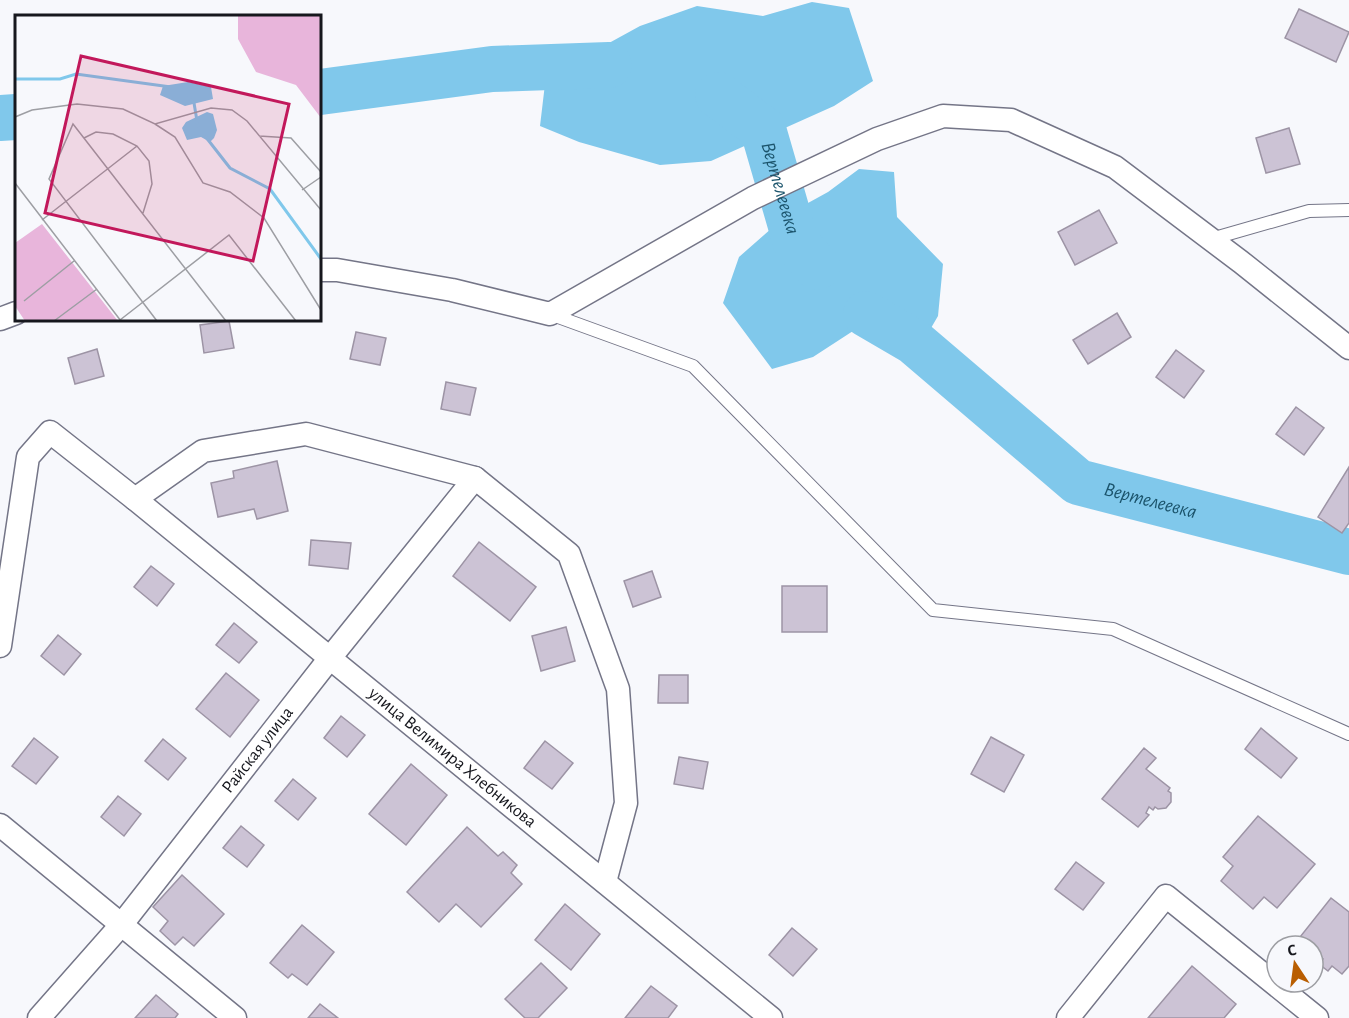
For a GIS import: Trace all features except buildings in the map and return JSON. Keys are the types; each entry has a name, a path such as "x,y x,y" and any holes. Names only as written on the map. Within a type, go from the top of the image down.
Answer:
{"street":[{"path":"321,270 337,270 452,290 550,314 753,198 877,138 943,116 1011,120 1115,167 1349,348"},
{"path":"0,319 15,313"},
{"name":"улица Велимира Хлебникова","path":"0,645 28,458 50,432 771,1018"},
{"path":"135,499 203,451 306,434 475,478 569,554 618,689 626,803 605,882"},
{"name":"Райская улица","path":"39,1018 122,924 330,658 475,478"},
{"path":"0,825 235,1018"},
{"path":"1068,1018 1166,896 1317,1018"}],"lane":[{"path":"1211,239 1309,211 1349,210"},
{"path":"550,314 693,366 933,610 1113,629 1349,734"}],"water":[{"path":"812,2 849,8 873,81 834,106 711,161 660,165 579,142 540,126 547,67 568,52 609,43 640,26 697,6 763,16"},
{"path":"859,169 894,172 897,217 943,264 938,316 920,347 853,331 813,357 772,369 723,303 739,257 788,214 828,192"}],"waterway":[{"name":"Вертелеевка","path":"321,92 492,69 609,65"},
{"name":"Вертелеевка","path":"718,95 763,129 796,243 817,267"},
{"name":"Вертелеевка","path":"0,118 15,117"},
{"name":"Вертелеевка","path":"866,314 914,342 1078,482 1349,552"}]}
